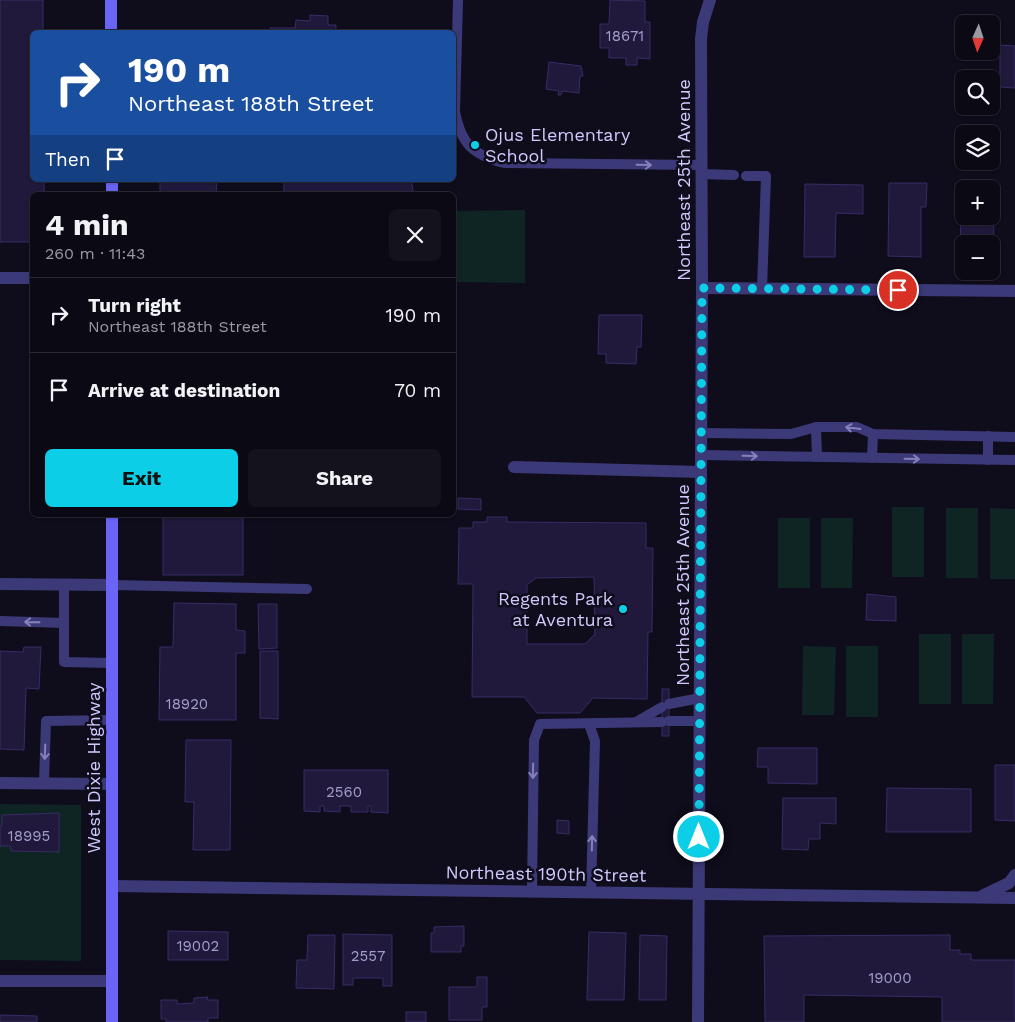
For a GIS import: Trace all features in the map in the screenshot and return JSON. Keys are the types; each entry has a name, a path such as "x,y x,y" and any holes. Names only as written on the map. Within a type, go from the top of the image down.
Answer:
{"street":[{"path":"111,0 111,30"},
{"name":"Northeast 25th Avenue","path":"698,1022 702,288 700,39 710,0"},
{"path":"0,278 30,278"},
{"path":"702,288 1015,292"},
{"path":"514,467 701,472"},
{"name":"West Dixie Highway","path":"112,517 112,1022"},
{"path":"0,584 112,586"},
{"path":"0,783 112,784"},
{"name":"Northeast 190th Street","path":"981,897 1009,883 1015,875"},
{"name":"Northeast 190th Street","path":"112,886 1015,898"},
{"path":"0,981 112,981"}],"lane":[{"path":"456,75 458,0"},
{"path":"456,118 458,129 466,143 477,153 489,159 504,162 701,170 734,175"},
{"path":"746,176 766,176 762,288"},
{"path":"816,427 817,457"},
{"path":"701,433 791,434 816,427 857,427 873,434 1015,437"},
{"path":"872,458 873,434"},
{"path":"988,436 988,460"},
{"path":"701,455 1015,460"},
{"path":"64,585 64,662 112,663"},
{"path":"112,586 307,588"},
{"path":"0,621 64,623"},
{"path":"635,722 666,706 700,698"},
{"path":"44,784 46,721 112,720"},
{"path":"532,891 534,740 540,724 700,721"},
{"path":"589,724 595,741 591,892"}],"green space":[{"path":"525,210 525,283 456,282 456,211"},
{"path":"892,507 924,507 924,577 892,577"},
{"path":"946,508 978,508 978,578 946,578"},
{"path":"990,508 1015,509 1015,579 990,579"},
{"path":"778,518 810,518 810,588 778,588"},
{"path":"821,518 853,518 852,588 821,588"},
{"path":"919,634 951,634 951,704 919,704"},
{"path":"962,634 994,634 993,704 962,704"},
{"path":"803,646 836,647 834,715 802,715"},
{"path":"846,646 878,646 878,717 846,717"},
{"path":"0,804 81,805 81,961 0,960"}],"building":[{"path":"0,0 43,0 43,30 30,30 30,182 44,182 44,192 30,192 30,242 0,242"},
{"path":"610,0 645,1 645,22 650,22 650,59 637,58 637,65 626,65 626,58 609,58 609,48 600,48 600,24 609,24"},
{"path":"310,15 328,16 328,25 336,25 336,30 270,30 270,28 295,28 296,20 310,21"},
{"path":"1000,45 1015,46 1015,88 1000,87"},
{"path":"549,62 581,66 583,76 580,76 579,93 562,91 561,95 558,95 559,91 546,89"},
{"path":"160,182 217,182 216,192 160,192"},
{"path":"284,182 411,182 413,192 284,192"},
{"path":"889,183 927,183 926,207 921,207 921,257 888,256"},
{"path":"805,184 863,185 863,214 836,213 835,257 804,257"},
{"path":"961,225 994,225 994,235 960,235"},
{"path":"599,315 642,315 641,347 637,347 636,364 606,363 606,354 598,354"},
{"path":"458,498 481,499 481,510 458,509"},
{"path":"163,517 243,517 243,575 163,575"},
{"name":"Regents Park at Aventura","path":"487,517 507,517 507,522 646,523 646,548 653,548 652,632 648,632 647,699 593,698 580,713 537,713 524,697 472,697 473,584 458,584 459,528 473,528 473,522 487,522","holes":["594,577 595,634 585,644 527,644 527,585 536,578"]},
{"path":"867,594 896,597 896,621 866,620"},
{"path":"174,603 236,604 236,630 245,631 245,653 236,653 236,720 159,720 160,647 173,647"},
{"path":"258,604 277,604 277,648 259,649"},
{"path":"24,647 41,647 39,689 26,688 24,750 0,749 0,651 23,652"},
{"path":"260,651 278,651 278,719 260,718"},
{"path":"662,689 669,689 669,736 662,736"},
{"path":"186,740 231,740 230,850 193,850 194,802 185,802"},
{"path":"758,748 817,748 817,784 768,783 768,767 757,767"},
{"path":"995,765 1015,765 1015,821 995,820"},
{"path":"304,770 388,770 388,813 371,812 371,806 368,806 368,812 351,812 351,806 340,806 340,812 324,811 324,806 320,806 320,812 304,811"},
{"path":"887,788 971,789 971,832 886,832"},
{"path":"783,798 836,798 836,824 820,823 820,839 809,839 808,850 782,849"},
{"path":"59,813 59,852 11,851 11,846 0,846 2,815"},
{"path":"557,820 569,821 569,834 557,833"},
{"path":"464,926 464,946 461,946 461,952 431,952 431,933 434,933 434,927"},
{"path":"168,931 228,932 228,960 168,960"},
{"path":"589,932 626,933 624,1000 587,1000"},
{"path":"343,934 392,935 392,986 383,986 383,978 353,978 353,985 343,985"},
{"path":"308,935 335,935 334,989 296,988 297,960 307,960"},
{"path":"640,935 667,936 666,1000 639,1000"},
{"path":"950,935 950,950 960,950 960,954 971,954 971,960 1015,960 1015,1022 942,1022 942,997 804,995 804,1022 765,1022 764,936"},
{"path":"477,977 487,977 487,1007 482,1007 482,1020 449,1020 449,987 477,987"},
{"path":"208,997 207,1000 218,1000 218,1018 208,1018 208,1022 166,1022 166,1019 161,1019 161,1000 177,1000 177,1004 194,1003 194,998"},
{"path":"406,1012 426,1012 426,1022 406,1022"},
{"path":"0,1015 37,1016 37,1022 0,1022"}],"place":[{"name":"Ojus Elementary School","path":"475,145"},
{"name":"Regents Park at Aventura","path":"623,609"}],"route":[{"path":"699,837 702,288 898,290"}]}
